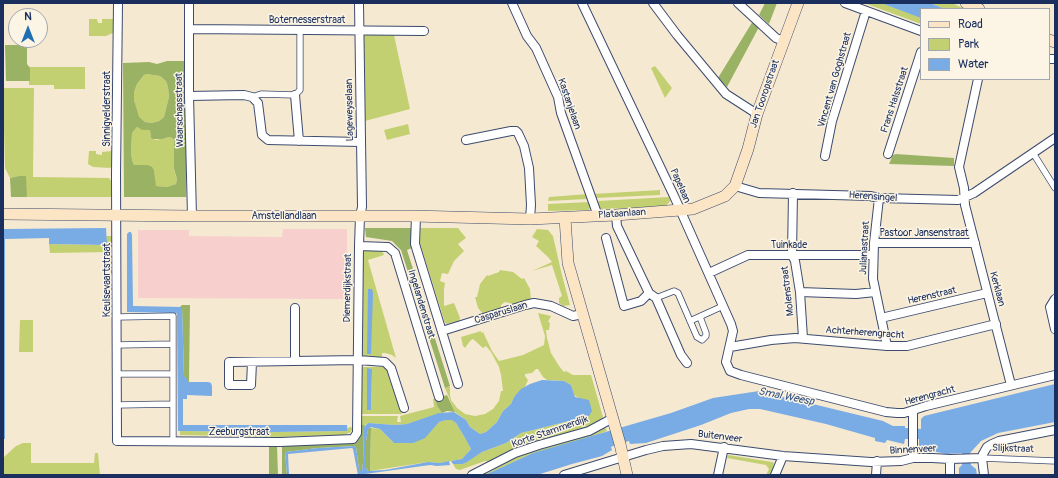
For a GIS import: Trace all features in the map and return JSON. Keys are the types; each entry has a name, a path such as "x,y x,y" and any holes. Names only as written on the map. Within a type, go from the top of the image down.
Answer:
{"main road":[{"name":"Jan Tooropstraat","path":"735,186 748,149 757,114 798,3"},
{"path":"966,3 977,8"},
{"path":"679,210 693,209 725,196 735,186"},
{"name":"Plataanlaan","path":"565,218 679,210"},
{"name":"Amstellandlaan","path":"3,214 416,216 530,220 565,218"},
{"path":"565,218 568,262 624,457 627,475"}],"street":[{"name":"Sinnigvelderstraat","path":"117,215 118,3"},
{"name":"Waarschapsstraat","path":"189,3 189,96 192,216"},
{"name":"Lageweyselaan","path":"359,3 362,207 360,216"},
{"name":"Kastanjelaan","path":"512,3 527,36 536,48 558,97 561,113 598,216"},
{"name":"Papelaan","path":"582,3 723,306 733,331 726,362 728,368 734,374 741,375"},
{"path":"653,3 677,35 726,94 757,114"},
{"path":"738,3 776,38 784,41"},
{"path":"845,3 920,31"},
{"name":"Vincent van Goghstraat","path":"825,156 832,121 866,11"},
{"name":"Boternesserstraat","path":"190,29 424,30"},
{"path":"252,97 261,94 295,95 300,90 300,30"},
{"name":"Frans Halsstraat","path":"888,154 920,55"},
{"name":"Kerklaan","path":"978,80 959,167 964,188 965,205 1011,385"},
{"path":"189,96 244,95 252,97 258,103 262,135 271,141 361,142"},
{"path":"295,95 299,141"},
{"path":"466,140 511,131 516,131 518,133 524,146 529,168 531,205 530,220"},
{"name":"Herensingel","path":"735,186 759,193 958,200 974,193 1055,138"},
{"path":"1033,153 1055,188"},
{"name":"Molenstraat","path":"793,193 792,255 795,260 800,292 803,338"},
{"name":"Julianastraat","path":"879,198 873,255 873,279 887,346"},
{"name":"Keulsevaartstraat","path":"117,215 117,440"},
{"path":"616,215 617,226 649,294 656,298 681,355 687,363"},
{"name":"Diemerdijkstraat","path":"357,434 360,216"},
{"path":"416,216 415,244 458,384"},
{"path":"606,238 624,306 641,301 649,294"},
{"name":"Pastoor Jansenstraat","path":"874,243 975,243"},
{"name":"Ingelandenstraat","path":"359,246 388,247 395,253 439,397"},
{"name":"Tuinkade","path":"708,273 748,255 873,255"},
{"path":"656,298 674,291 678,293 697,337 702,340 706,336 706,333 700,317"},
{"path":"800,292 856,294 876,292"},
{"name":"Herenstraat","path":"881,318 987,293"},
{"path":"1055,299 1050,307 1053,314 1055,329"},
{"name":"Casparuslaan","path":"442,331 534,303 551,306 573,316 582,314"},
{"path":"690,321 723,306"},
{"path":"295,308 295,361"},
{"path":"117,317 174,316 174,442"},
{"name":"Achterherengracht","path":"730,346 771,340 803,338 887,346 907,346 996,324"},
{"path":"117,345 174,344"},
{"path":"252,362 358,360 385,362 389,364 391,368 404,408"},
{"path":"117,374 174,374"},
{"name":"Herengracht","path":"741,375 886,412 904,413 1055,375"},
{"path":"117,404 174,404"},
{"path":"913,410 913,458"},
{"name":"Korte Stammerdijk","path":"472,475 515,453 589,431 614,421"},
{"path":"984,475 982,458 987,447 992,444 1055,430"},
{"name":"Zeeburgstraat","path":"117,440 174,442 280,442 344,440 353,439 357,434"},
{"name":"Buitenveer","path":"564,475 663,446 691,444 724,447 783,456 877,461"},
{"path":"718,475 724,447"},
{"path":"775,475 783,456"},
{"name":"Binnenveer","path":"877,461 901,461 913,458 950,459"},
{"name":"Slijkstraat","path":"950,459 982,458 1055,461"},
{"path":"950,459 950,475"},
{"path":"876,475 877,461"}],"shaded area":[{"path":"283,229 347,229 347,299 138,298 138,230 189,230 189,236 282,237"}],"green space":[{"path":"765,3 777,3 769,24 759,15"},
{"path":"864,3 881,3 920,17 920,24"},
{"path":"930,3 952,3 963,8 942,8"},
{"path":"89,19 97,19 98,23 102,23 102,19 113,19 113,33 106,36 89,36"},
{"path":"753,21 759,27 727,87 718,78"},
{"path":"364,35 394,35 410,109 365,121"},
{"path":"5,45 8,45 8,48 27,48 27,64 30,68 30,81 6,81"},
{"path":"167,61 186,61 186,197 124,197 123,63 149,62 157,64","holes":["144,75 160,76 166,81 168,87 169,97 164,117 159,121 152,123 145,122 139,117 134,100 134,92 137,84","137,127 142,130 150,130 151,138 153,139 169,137 174,140 174,169 177,179 176,184 167,187 156,186 154,170 152,167 148,165 134,165 131,152 132,133"]},
{"path":"655,66 672,88 665,98 651,68"},
{"path":"29,67 85,67 85,89 54,89 54,85 29,85"},
{"path":"144,75 160,76 166,81 168,87 169,97 164,117 159,121 152,123 145,122 138,117 134,100 134,92 137,84"},
{"path":"34,88 33,177 109,178 111,181 112,197 27,197 19,176 10,178 5,168 3,89"},
{"path":"408,124 410,134 387,140 384,130"},
{"path":"137,127 142,130 150,130 151,138 156,140 169,137 174,140 174,170 177,179 176,184 167,187 155,186 154,170 148,165 134,165 131,152 132,133"},
{"path":"89,151 96,151 96,154 102,155 102,152 112,151 113,166 110,168 93,167 88,164"},
{"path":"893,155 954,158 954,166 889,164"},
{"path":"26,176 27,197 11,197 10,178"},
{"path":"660,190 660,195 595,198 593,194"},
{"path":"588,194 587,199 548,201 549,197"},
{"path":"669,197 671,200 665,207 601,209 597,203 598,201"},
{"path":"589,202 591,205 589,210 548,211 548,204"},
{"path":"365,228 411,228 412,248 407,250 450,386 445,388 401,250 392,241 366,237"},
{"path":"420,228 458,228 466,238 458,244 464,251 454,261 448,274 442,273 440,281 445,283 444,306 454,303 460,318 459,321 447,324 445,323 420,243"},
{"path":"537,229 548,230 553,236 570,305 563,306 559,303 559,298 562,296 552,265 532,271 552,262 536,246 539,241 532,237"},
{"path":"106,236 113,236 113,248 109,252 50,253 49,244 106,245"},
{"path":"364,251 382,251 384,255 368,260 396,358 385,353 382,353 382,358 365,357 362,355"},
{"path":"500,270 513,272 522,279 524,278 530,289 531,300 511,306 509,303 505,302 501,305 501,309 484,315 478,308 475,297 477,297 480,284 487,275 488,276 499,272"},
{"path":"182,305 190,305 189,382 187,382 184,376 182,307 180,307"},
{"path":"538,313 551,316 548,322 550,323 549,330 546,330 547,338 551,353 564,372 566,371 573,375 591,375 603,417 599,422 591,427 492,463 485,461 460,470 456,469 453,464 463,464 482,452 506,443 521,433 589,416 579,398 574,395 571,385 564,381 547,380 538,369 532,373 525,374 528,380 525,387 514,397 511,404 503,411 497,422 486,432 480,434 470,427 466,420 455,412 445,388 450,386 451,400 457,408 465,414 475,416 485,414 493,409 499,401 501,391 503,391 499,367 491,352 486,346 483,348 473,339 465,348 461,337 481,331 481,333 483,332 492,351 499,361 523,355 544,345 545,336"},
{"path":"20,320 33,320 33,352 19,352"},
{"path":"363,367 385,367 387,370 388,369 402,414 362,414 361,369","holes":["367,369 372,369 371,410 367,410"]},
{"path":"447,395 455,412 447,411 442,413 437,406 435,399"},
{"path":"433,399 435,399 437,406 442,413 407,424 395,425 368,423 361,425 362,416 398,416 397,422 401,422 400,416 434,407"},
{"path":"446,420 453,420 456,423 471,449 462,459 440,463 428,462 370,471 371,428 380,429 394,443"},
{"path":"361,425 365,425 362,471 359,469 356,447 354,446 285,452 287,475 282,475 282,446 352,442 358,440 361,435"},
{"path":"604,425 607,431 582,440 533,453 485,475 477,475 514,457"},
{"path":"370,427 370,471 368,471 366,468 366,441 368,429"},
{"path":"347,428 353,428 351,432 344,435 281,437 180,435 180,431 347,431"},
{"path":"23,443 31,443 31,463 94,463 95,453 98,453 100,475 4,475 4,457 16,446"},
{"path":"269,446 277,446 278,475 269,475"},
{"path":"728,455 774,463 770,475 766,475 769,469 766,465 727,458"}],"water":[{"path":"881,3 930,3 942,8 920,8 920,18"},
{"path":"106,228 107,245 49,244 49,238 5,239 5,439 3,439 3,229"},
{"path":"131,232 132,235 133,306 182,307 184,376 187,379 187,382 208,382 211,383 212,386 212,396 187,395 187,399 183,399 183,425 347,425 347,431 178,431 177,314 127,312 127,234"},
{"path":"368,289 372,289 373,293 371,354 367,354"},
{"path":"367,368 372,369 371,410 367,410"},
{"path":"542,380 564,381 571,385 575,397 589,400 592,411 589,416 521,433 506,443 482,452 463,464 453,464 451,461 462,459 471,449 456,423 452,420 439,422 425,438 413,443 394,443 380,429 370,427 366,441 366,468 368,471 385,470 428,462 440,463 449,461 450,465 430,465 358,475 352,448 288,454 289,475 287,475 285,452 354,446 356,447 359,469 362,471 364,427 368,423 395,425 407,424 439,413 454,412 466,420 470,427 480,434 486,432 497,422 503,411 511,404 514,397 521,389"},
{"path":"1055,384 1055,422 998,433 981,441 970,453 971,465 976,469 977,475 959,475 959,468 962,465 962,453 946,454 922,449 919,447 919,439 905,439 904,444 887,440 885,443 875,441 875,438 826,424 760,409 749,409 731,413 701,425 646,443 630,444 629,441 611,447 612,450 602,456 537,475 485,475 533,453 671,413 713,398 759,391 883,421 893,426 905,426 905,428 921,429 921,419 924,416"}],"water label":[{"name":"Smal Weesp","path":"786,397"}]}
